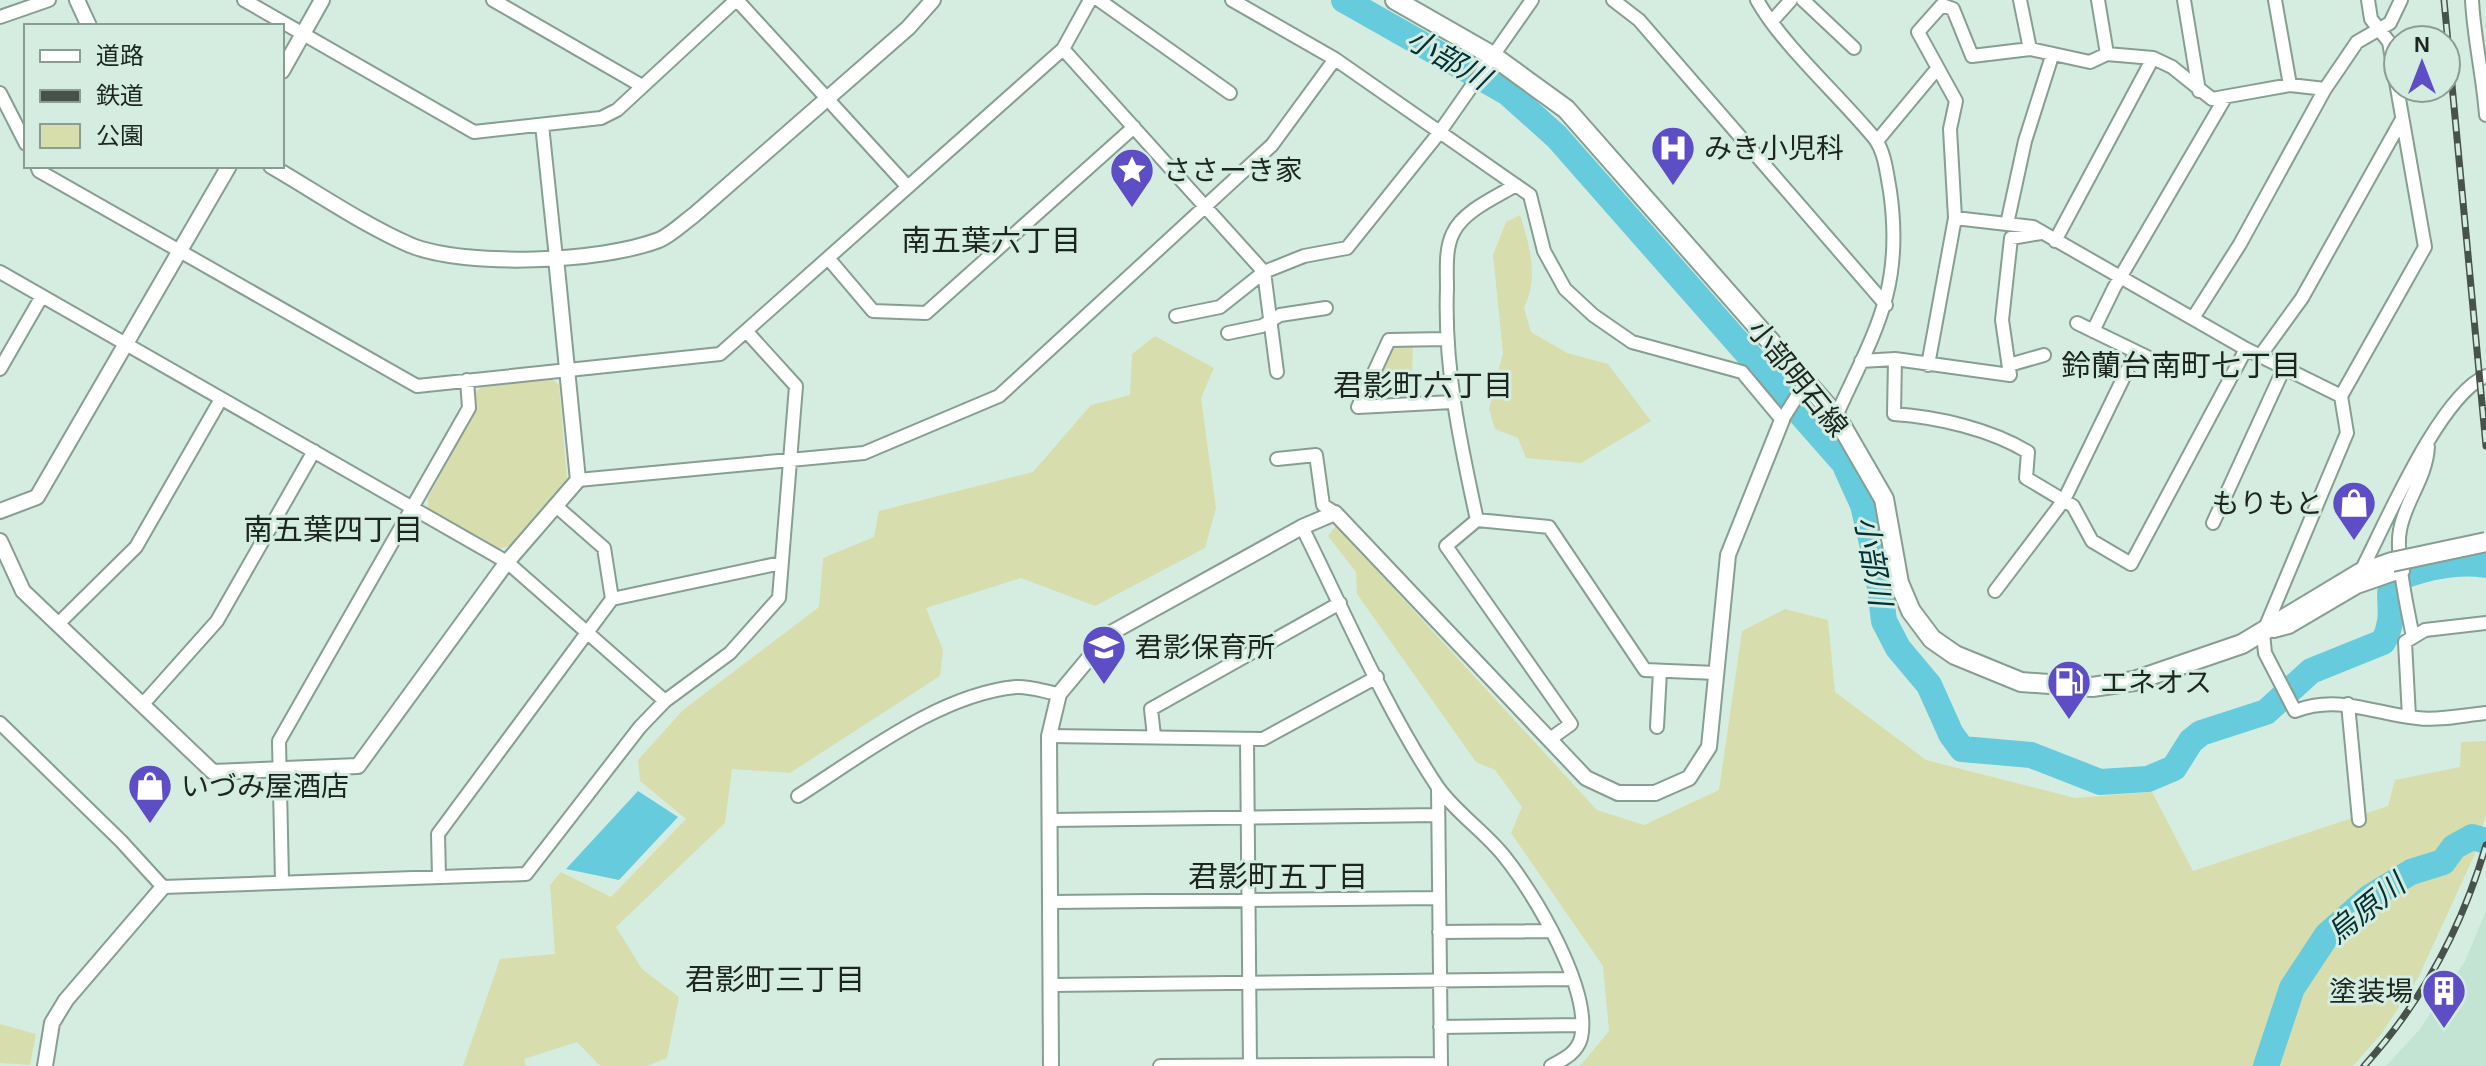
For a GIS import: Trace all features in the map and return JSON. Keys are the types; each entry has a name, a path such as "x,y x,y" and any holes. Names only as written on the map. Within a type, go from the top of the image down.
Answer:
{"main road":[{"name":"小部明石線","path":"1395,0 1566,109 1801,389 1836,416 1884,499 1899,583 1911,611 1932,639 1970,663 2021,682 2106,686 2155,675 2263,633 2360,573 2396,569 2486,542"}],"street":[{"path":"0,17 49,0"},
{"path":"77,0 88,24"},
{"path":"244,0 474,132 601,118 617,110 737,0 907,186"},
{"path":"284,67 322,0"},
{"path":"493,0 642,86"},
{"path":"275,168 411,245 460,258 556,258 661,239 694,215 829,98 908,28 933,0"},
{"path":"38,168 417,386 720,354 1063,49 1090,0"},
{"path":"1099,0 1230,93"},
{"path":"1232,0 1335,59 1530,195 1544,251 1565,289 1593,315 1632,342 1742,372 1782,420"},
{"path":"1176,316 1220,307 1264,272 1304,256 1347,248 1439,133 1532,0"},
{"path":"1613,0 1639,20 1886,305"},
{"path":"1757,0 1833,89 1842,106 1877,141 1886,169 1894,219 1894,265 1886,305 1836,416"},
{"path":"1773,20 1791,0"},
{"path":"1803,0 1854,48"},
{"path":"2020,0 2030,49"},
{"path":"2098,0 2107,54"},
{"path":"2184,0 2199,91"},
{"path":"2275,0 2290,85"},
{"path":"2368,0 2377,31 2389,42 2425,247 2341,396 2347,433 2263,633 2265,653 2295,711 2314,703 2348,704 2409,717 2486,713"},
{"path":"2193,318 2240,244 2325,89 2357,42 2390,23 2401,0"},
{"path":"2472,0 2475,49 2484,68 2486,115"},
{"path":"1928,365 1955,218 1950,129 1956,101 1936,70 1918,32 1942,5 1953,9 1972,56 2030,49 2090,62 2107,54 2153,58 2172,67 2212,99 2290,85 2325,89"},
{"path":"1063,49 1264,272 1277,372"},
{"path":"2007,224 2025,141 2052,56"},
{"path":"2055,241 2153,58"},
{"path":"0,541 23,591 213,772 358,766 507,562 578,480 864,453 999,396 1272,145 1335,59"},
{"path":"1877,141 1936,70"},
{"path":"0,93 24,140"},
{"path":"2093,331 2225,98"},
{"path":"2260,356 2302,298 2401,121"},
{"path":"542,125 578,480"},
{"path":"828,258 873,311 926,313 1134,127"},
{"path":"0,511 37,497 228,168"},
{"path":"1477,520 1452,402 1445,339 1447,253 1453,232 1468,215 1516,185"},
{"path":"1955,218 2033,227 2246,349 2341,396"},
{"path":"1861,361 1895,359 2010,375 2002,320 2011,238 2041,233"},
{"path":"0,272 507,562 665,701"},
{"path":"0,369 42,296"},
{"path":"1228,333 1326,308"},
{"path":"1995,591 2064,500 2142,354 2077,323"},
{"path":"45,1066 52,1023 66,1000 163,887 526,874 640,727 665,701 730,653 779,598 796,386 747,332"},
{"path":"1445,339 1389,340 1358,407 1452,402"},
{"path":"1895,359 1894,414 1923,416 2012,443 2028,452 2026,478 2073,506 2092,541 2131,564 2246,349"},
{"path":"2009,365 2044,355"},
{"path":"2213,523 2284,368"},
{"path":"2360,573 2429,443 2467,385 2486,376"},
{"path":"282,881 279,741 469,408 467,380"},
{"path":"1277,459 1316,455 1323,505 1335,513 1586,778 1618,793 1655,793 1689,778 1709,747 1728,555 1782,420 1801,389"},
{"path":"58,624 136,547 221,399"},
{"path":"2413,637 2404,588 2396,569 2399,531 2427,469 2429,443"},
{"path":"143,704 217,621 314,451"},
{"path":"556,506 604,548 612,599"},
{"path":"1051,1066 1049,736 1059,694 1109,634 1302,527 1335,513"},
{"path":"1550,739 1571,724 1446,546 1477,520 1549,527 1645,670 1716,673"},
{"path":"1302,527 1377,677 1438,788 1505,857 1552,931 1572,979 1582,1013 1582,1025 1581,1040 1572,1054 1551,1066"},
{"path":"439,876 438,834 612,599 781,563"},
{"path":"2263,633 2289,627 2357,587 2396,569"},
{"path":"1154,736 1151,709 1340,603"},
{"path":"2409,717 2405,642 2425,630 2486,623"},
{"path":"1657,727 1660,671"},
{"path":"1049,736 1263,739 1377,677"},
{"path":"798,796 877,746 967,697 1019,687 1059,694"},
{"path":"2348,704 2359,820"},
{"path":"0,723 121,841 163,887"},
{"path":"1247,741 1250,1065"},
{"path":"1160,1066 1440,1065 1438,788"},
{"path":"1050,820 1438,815"},
{"path":"1051,902 1439,898"},
{"path":"1439,932 1552,931"},
{"path":"1051,985 1572,979"},
{"path":"1440,1027 1582,1025"}],"shaded area":[{"path":"2486,911 2486,1066 2386,1066 2420,1029 2465,961"}],"green space":[{"path":"1520,215 1531,262 1531,285 1524,308 1531,332 1567,353 1608,364 1651,421 1581,463 1526,458 1518,438 1495,429 1489,409 1503,353 1493,255 1506,222"},
{"path":"1155,336 1214,368 1201,398 1216,508 1205,548 1095,606 1021,578 926,608 943,650 940,676 790,773 732,769 725,823 616,927 642,969 679,997 667,1058 647,1066 600,1066 577,1042 524,1059 526,1066 463,1066 500,959 555,954 550,885 561,872 611,897 686,819 640,781 638,760 683,710 819,607 823,558 874,537 879,511 1033,472 1091,405 1130,395 1132,354"},
{"path":"1395,346 1413,346 1412,376 1380,376 1389,352"},
{"path":"551,378 559,385 567,480 509,546 499,549 428,508 428,498 475,410 474,395 484,383"},
{"path":"1336,526 1597,810 1644,825 1719,790 1742,631 1785,609 1828,620 1835,692 1926,760 2075,798 2152,792 2193,871 2388,806 2395,780 2460,767 2461,742 2486,741 2486,815 2474,856 2419,976 2382,1033 2353,1066 1580,1066 1609,1031 1603,966 1511,833 1522,807 1495,770 1476,762 1357,594 1356,572 1328,536"},
{"path":"0,1024 36,1034 30,1065 0,1063"}],"water":[{"path":"638,791 678,817 619,880 566,869"}],"waterway":[{"name":"小部川","path":"1344,0 1508,93 1557,137 1844,463 1863,505 1877,564 1884,621 1898,648 1929,685 1951,734 1962,749 2031,755 2100,782 2148,779 2174,768 2191,741 2201,733 2266,712 2311,671 2383,642 2390,623 2393,580 2439,566 2486,565"},
{"name":"烏原川","path":"2266,1066 2292,988 2327,935 2370,897 2411,872 2443,862 2454,847 2472,837 2486,841"}],"railway":[{"path":"2444,0 2486,446"},
{"path":"2364,1066 2404,1016 2438,963 2465,906 2486,845"}],"place":[{"name":"みき小児科","path":"1673,187"},
{"name":"ささーき家","path":"1132,209"},
{"name":"もりもと","path":"2354,542"},
{"name":"君影保育所","path":"1104,686"},
{"name":"エネオス","path":"2069,721"},
{"name":"いづみ屋酒店","path":"150,825"},
{"name":"塗装場","path":"2444,1030"}],"district":[{"name":"南五葉六丁目","path":"991,241"},
{"name":"鈴蘭台南町七丁目","path":"2181,366"},
{"name":"君影町六丁目","path":"1423,386"},
{"name":"南五葉四丁目","path":"333,530"},
{"name":"君影町五丁目","path":"1278,877"},
{"name":"君影町三丁目","path":"775,980"}]}
